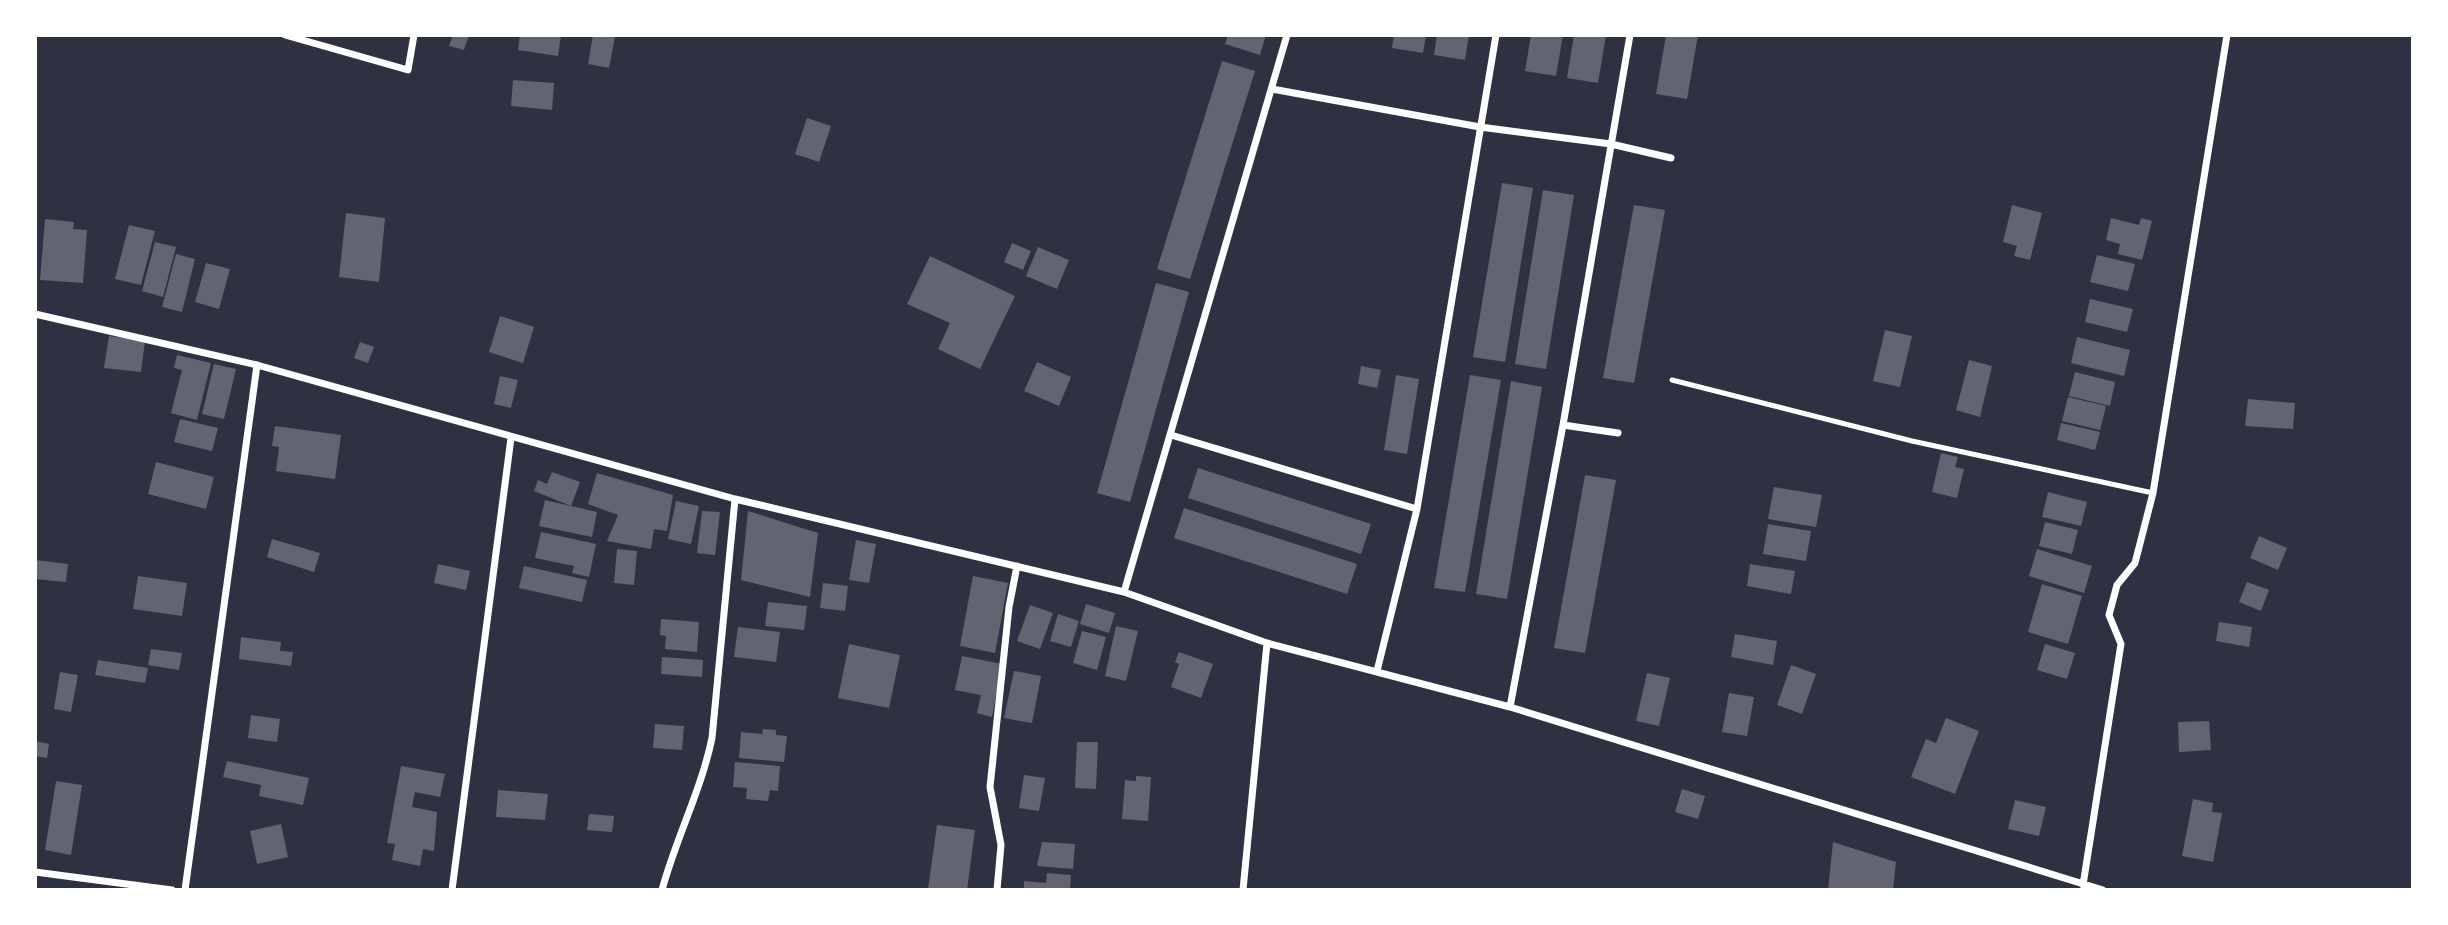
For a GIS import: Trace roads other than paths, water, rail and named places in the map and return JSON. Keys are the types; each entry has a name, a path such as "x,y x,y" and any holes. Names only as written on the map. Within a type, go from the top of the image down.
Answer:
{"street":[{"path":"285,35 408,69 414,35"},
{"path":"1124,592 1287,35"},
{"path":"1377,671 1417,509 1496,35"},
{"path":"1510,708 1563,425 1629,35"},
{"path":"2083,885 2121,644 2109,615 2117,585 2135,563 2154,493 2227,35"},
{"path":"1272,89 1480,127 1611,144 1671,158"},
{"path":"35,314 257,365 735,499 1124,592 1267,643 1510,708 2102,890"},
{"path":"185,890 257,365"},
{"path":"1563,425 1618,433"},
{"path":"1171,435 1417,509"},
{"path":"452,890 511,438"},
{"path":"662,890 670,860 705,771 712,738 735,499"},
{"path":"996,890 1001,845 990,787 1017,566"},
{"path":"1243,890 1267,643"},
{"path":"35,872 173,890"}],"lane":[{"path":"1672,380 1925,444 2154,493"}]}
